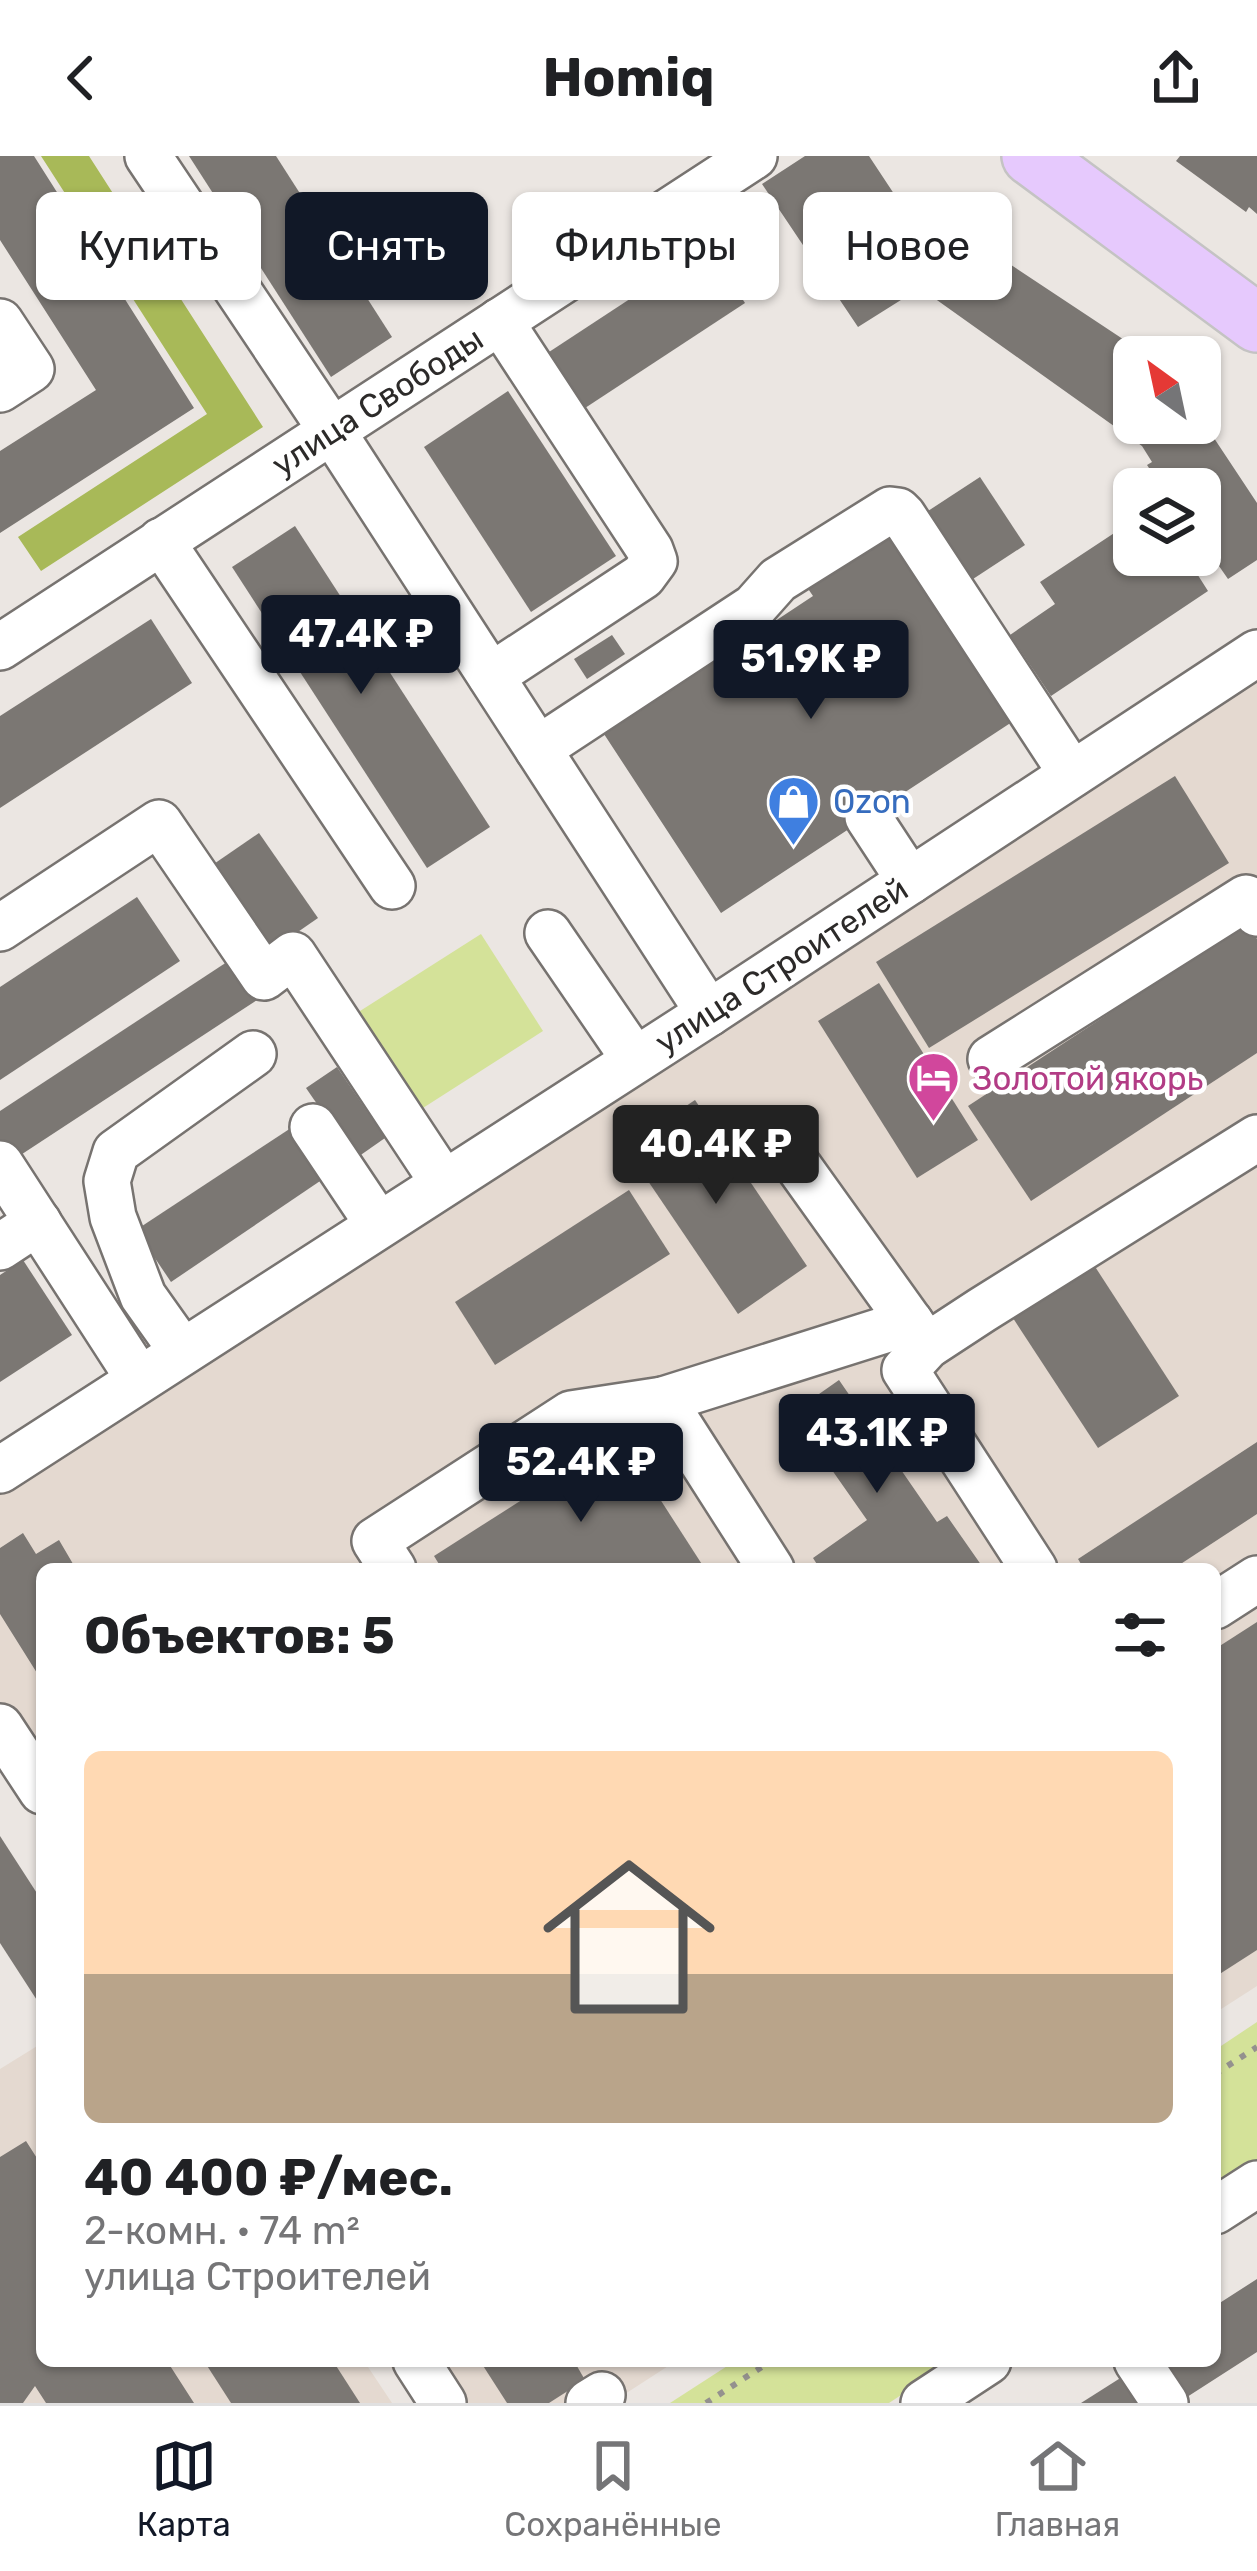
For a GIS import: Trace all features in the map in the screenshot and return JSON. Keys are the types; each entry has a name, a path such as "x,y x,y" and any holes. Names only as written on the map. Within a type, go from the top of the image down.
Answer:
{"main road":[{"path":"1030,156 1257,323"}],"street":[{"path":"148,156 332,430 709,1012"},
{"name":"улица Свободы","path":"0,646 754,156"},
{"path":"491,676 644,576 654,561 500,321"},
{"path":"0,322 31,369 0,389"},
{"path":"538,748 754,607 778,580 890,509 903,516 1072,774"},
{"path":"161,542 392,886"},
{"name":"улица Строителей","path":"0,1470 1257,653"},
{"path":"868,817 910,881"},
{"path":"0,928 159,823 264,977 293,955 443,1182"},
{"path":"991,1059 1246,898 1257,913"},
{"path":"548,933 635,1060"},
{"path":"182,1351 143,1296 112,1217 107,1180 116,1152 254,1054"},
{"path":"313,1127 378,1224"},
{"path":"776,1135 919,1334"},
{"path":"389,1563 375,1541 571,1414 663,1400 919,1334 1257,1138"},
{"path":"0,1247 13,1192"},
{"path":"13,1192 139,1378"},
{"path":"919,1334 905,1370 1030,1563"},
{"path":"663,1400 767,1563"},
{"path":"1221,1602 1257,1580"},
{"path":"0,1727 36,1782"},
{"path":"1221,2207 1257,2184"},
{"path":"420,2367 443,2403"},
{"path":"924,2403 979,2367"},
{"path":"1141,2367 1165,2403"}],"path":[{"path":"1221,2070 1257,2047"},
{"path":"706,2403 762,2367"}],"shaded area":[{"path":"1257,639 1257,1986 1221,2009 1221,1563 36,1563 36,1812 0,1755 0,1450"},
{"path":"36,2047 36,2367 368,2367 392,2403 0,2403 0,2069"},
{"path":"391,2367 667,2367 611,2403 414,2403"}],"green space":[{"path":"41,156 89,156 112,192 64,192"},
{"path":"134,300 181,300 263,427 41,571 18,537 207,414"},
{"path":"481,934 543,1031 412,1115 349,1018"},
{"path":"1257,2022 1257,2161 1221,2185 1221,2046"},
{"path":"726,2367 944,2367 889,2403 670,2403"}],"building":[{"path":"0,156 34,156 57,192 36,192 36,296 0,240"},
{"path":"189,156 276,156 299,192 285,192 285,300 368,300 392,337 331,377 261,268 261,192 212,192"},
{"path":"805,156 869,156 893,192 803,192 803,245 779,209 779,192 767,192 762,184"},
{"path":"1180,156 1257,156 1257,214 1249,207 1246,212 1176,161"},
{"path":"1012,266 1118,336 1113,336 1113,425 937,300 1012,300"},
{"path":"38,300 125,300 194,408 0,533 0,451 96,390"},
{"path":"628,300 745,303 582,410 546,354"},
{"path":"840,300 901,300 858,327"},
{"path":"508,391 616,556 531,612 424,447"},
{"path":"1218,444 1257,503 1257,560 1228,579 1221,569 1221,468 1149,468 1152,462 1142,446"},
{"path":"980,477 1025,545 973,579 928,511"},
{"path":"885,522 1015,720 721,913 604,734 813,596 800,577"},
{"path":"295,526 490,827 427,868 232,567"},
{"path":"1113,534 1113,576 1198,576 1208,591 1051,696 1010,635 1055,604 1040,582"},
{"path":"151,619 192,683 0,808 0,716"},
{"path":"612,635 625,654 587,679 574,659"},
{"path":"1175,776 1229,863 929,1048 876,962"},
{"path":"259,833 318,918 266,954 208,868"},
{"path":"137,897 180,961 0,1080 0,987"},
{"path":"1247,923 1257,939 1257,1053 1031,1201 968,1106"},
{"path":"230,960 257,1000 13,1160 0,1140 0,1111"},
{"path":"879,983 978,1140 917,1178 818,1021"},
{"path":"337,1067 385,1138 355,1159 306,1088"},
{"path":"695,1100 807,1266 738,1314 625,1147"},
{"path":"294,1126 326,1177 171,1282 136,1230"},
{"path":"629,1190 670,1254 495,1365 455,1302"},
{"path":"23,1260 72,1335 0,1382 0,1275"},
{"path":"1092,1262 1179,1396 1098,1448 1011,1315"},
{"path":"839,1380 937,1522 947,1516 980,1563 816,1563 813,1558 867,1520 792,1413"},
{"path":"620,1437 701,1563 438,1563 434,1556"},
{"path":"1257,1442 1257,1514 1182,1563 1080,1563 1078,1559"},
{"path":"23,1533 36,1554 59,1540 72,1563 36,1563 36,1671 0,1614 0,1548"},
{"path":"1257,1622 1257,1950 1221,1973 1221,1645"},
{"path":"0,1836 36,1892 36,1999 0,1943"},
{"path":"26,2141 36,2157 36,2367 171,2367 194,2403 46,2403 35,2386 23,2403 0,2403 0,2157"},
{"path":"1257,2279 1257,2352 1187,2397 1167,2367 1221,2367 1221,2302"},
{"path":"208,2367 337,2367 360,2403 231,2403"},
{"path":"484,2367 577,2367 585,2380 549,2403 507,2403"},
{"path":"1122,2377 1139,2403 1081,2403"}],"place":[{"name":"Ozon","path":"794,847"},
{"name":"Золотой якорь","path":"933,1124"}]}
